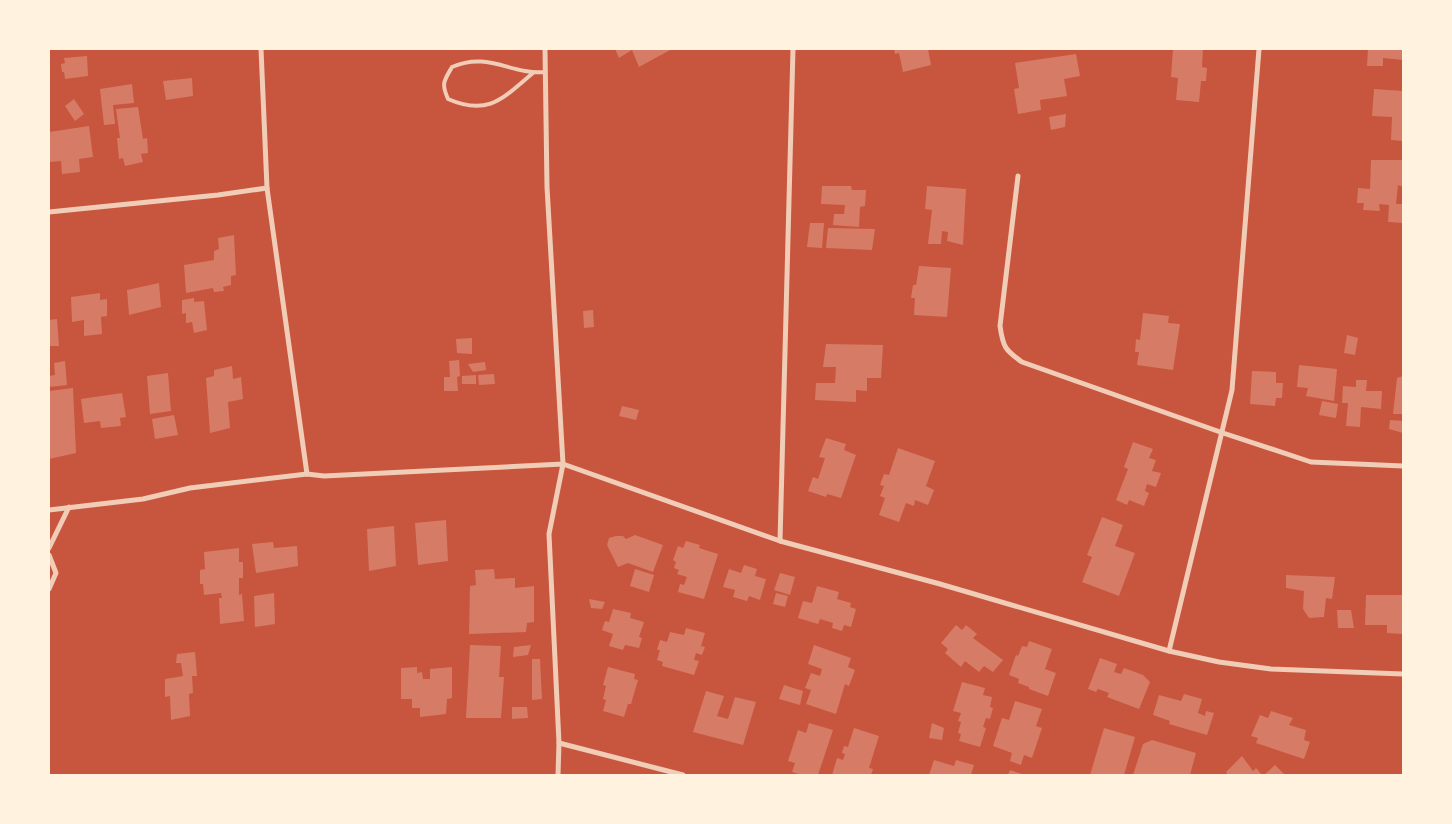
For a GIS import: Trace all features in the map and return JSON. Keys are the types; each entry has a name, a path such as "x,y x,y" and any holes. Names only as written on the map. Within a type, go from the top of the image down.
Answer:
{"street":[{"path":"261,49 267,188 307,474"},
{"path":"545,49 547,187 563,464 549,534 559,743 558,775"},
{"path":"780,542 793,49"},
{"path":"1170,652 1232,390 1259,49"},
{"path":"1018,176 1000,326 1002,340 1008,351 1022,362 1223,434 1311,462 1403,466"},
{"path":"49,212 218,196 267,188"},
{"path":"49,510 143,499 190,488 307,474 324,476 563,464 780,542 940,584 1170,652 1219,662 1271,669 1403,674"},
{"path":"49,548 69,507"},
{"path":"49,555 56,573 49,589"},
{"path":"559,743 683,775"}],"lane":[{"path":"533,73 500,101 488,105 460,104 448,99 444,90 443,82 452,67 474,60 533,73 545,72"}],"building":[{"path":"615,49 672,49 639,67 632,50 619,58"},
{"path":"894,49 928,49 931,65 903,72 899,53 895,54"},
{"path":"1173,49 1203,49 1202,67 1207,68 1206,81 1201,81 1199,102 1176,100 1178,78 1171,77"},
{"path":"1368,49 1403,49 1403,60 1383,58 1383,66 1367,66"},
{"path":"1076,54 1080,76 1064,79 1067,96 1040,100 1041,110 1018,114 1014,89 1019,88 1015,63"},
{"path":"87,56 88,76 65,79 61,64 65,63 64,58"},
{"path":"192,78 193,96 166,100 163,81"},
{"path":"132,84 134,103 113,105 115,124 104,125 100,89"},
{"path":"1374,89 1403,91 1403,141 1391,140 1392,117 1372,116"},
{"path":"74,99 84,114 75,121 65,106"},
{"path":"138,107 143,139 147,138 148,153 141,154 143,162 125,166 123,158 119,159 117,138 120,138 116,109"},
{"path":"1066,114 1065,127 1051,130 1049,117"},
{"path":"89,126 93,157 79,159 80,172 62,174 61,161 50,162 49,132"},
{"path":"1371,160 1403,160 1403,187 1398,185 1396,204 1403,204 1403,223 1388,222 1389,205 1379,204 1380,211 1363,210 1364,203 1357,203 1358,188 1370,189"},
{"path":"822,186 851,186 852,190 866,190 865,206 860,207 859,227 833,225 834,214 844,214 845,205 821,204"},
{"path":"927,186 966,189 963,245 947,241 948,232 942,231 941,244 928,244 932,210 925,209"},
{"path":"810,223 824,223 822,248 807,247"},
{"path":"828,228 875,229 872,250 826,248"},
{"path":"234,235 236,275 231,276 231,285 223,287 224,291 214,292 213,288 186,293 184,265 214,260 214,251 219,249 218,238"},
{"path":"919,266 951,268 947,317 914,315 915,298 911,298 913,285 916,285"},
{"path":"159,283 161,307 129,315 127,290"},
{"path":"100,293 100,300 107,299 107,316 101,317 102,334 84,336 84,320 72,322 71,297"},
{"path":"194,298 194,302 204,301 207,330 194,333 192,322 186,323 186,313 182,314 182,300"},
{"path":"593,310 594,327 584,328 583,311"},
{"path":"1143,313 1169,316 1168,323 1180,324 1173,370 1137,365 1139,352 1135,352 1136,339 1140,340"},
{"path":"57,319 59,346 49,346 49,320"},
{"path":"1347,335 1358,338 1355,355 1344,353"},
{"path":"472,338 472,354 457,353 456,339"},
{"path":"826,344 883,345 881,378 867,378 867,391 856,390 856,402 815,400 816,383 835,383 836,367 823,367"},
{"path":"459,360 460,376 457,377 458,391 444,391 444,377 450,377 449,361"},
{"path":"65,361 67,385 49,387 49,376 55,375 54,363"},
{"path":"485,362 486,370 473,372 468,364"},
{"path":"1299,365 1337,369 1334,401 1306,396 1308,388 1297,387"},
{"path":"232,366 233,379 241,377 243,399 228,402 230,428 210,433 206,378 214,376 214,370"},
{"path":"1252,371 1276,372 1276,383 1283,383 1282,398 1276,398 1275,406 1250,404"},
{"path":"168,373 171,411 150,414 147,376"},
{"path":"494,374 495,384 479,385 478,375"},
{"path":"476,375 476,384 462,384 462,376"},
{"path":"1403,376 1403,414 1393,414 1397,378"},
{"path":"1356,380 1367,380 1366,391 1382,391 1381,409 1361,407 1360,427 1346,426 1348,403 1342,403 1343,386 1356,387"},
{"path":"73,388 76,453 49,459 49,391"},
{"path":"122,393 126,417 120,418 121,426 101,428 100,421 84,423 81,399"},
{"path":"1322,401 1338,404 1336,418 1319,415"},
{"path":"622,406 639,410 636,420 619,416"},
{"path":"174,415 178,435 155,439 152,419"},
{"path":"1390,420 1403,421 1403,433 1389,429"},
{"path":"826,438 846,444 844,450 856,455 841,498 827,494 826,497 808,491 813,477 818,479 825,458 819,457"},
{"path":"1133,442 1153,449 1149,458 1156,460 1152,471 1161,473 1156,487 1147,484 1145,491 1149,493 1144,506 1129,500 1127,505 1116,500 1128,469 1124,467"},
{"path":"898,448 935,461 926,486 934,490 928,505 915,500 914,506 906,503 899,522 879,515 885,498 880,496 884,486 880,485 884,474 889,475"},
{"path":"1102,517 1123,525 1115,546 1135,553 1119,596 1082,582 1092,557 1087,555"},
{"path":"446,520 448,561 418,565 415,523"},
{"path":"394,526 396,566 369,571 367,529"},
{"path":"635,535 663,545 653,572 628,563 618,567 607,545 609,538 623,536 626,539"},
{"path":"686,541 700,545 699,548 718,554 704,599 678,592 680,584 684,585 687,577 677,574 679,570 674,568 676,562 673,560 678,546 683,548"},
{"path":"273,542 274,548 297,546 298,566 256,573 252,544"},
{"path":"239,548 239,562 243,562 243,578 239,578 239,595 242,594 244,621 220,624 219,598 222,598 221,593 204,595 203,584 200,584 200,570 205,569 204,552"},
{"path":"744,565 757,569 755,576 766,579 760,600 749,596 747,601 733,597 735,590 723,587 729,569 741,573"},
{"path":"494,569 495,579 515,578 515,588 534,586 534,622 527,623 526,632 469,634 470,586 476,585 475,570"},
{"path":"635,569 654,575 649,592 630,586"},
{"path":"780,573 795,577 790,595 774,590"},
{"path":"1286,575 1335,577 1332,599 1326,598 1324,617 1309,618 1303,609 1304,591 1286,588"},
{"path":"817,586 839,592 837,599 851,603 850,607 856,609 851,627 844,625 842,631 832,628 833,623 820,619 818,624 798,618 803,601 812,603"},
{"path":"274,593 275,624 255,627 254,596"},
{"path":"776,593 788,596 785,607 773,604"},
{"path":"1366,595 1403,595 1403,634 1387,633 1387,625 1365,625"},
{"path":"589,599 605,602 602,609 591,608"},
{"path":"613,609 631,613 630,618 644,622 639,637 642,638 639,648 625,645 623,650 609,646 613,634 602,630 605,621 609,622"},
{"path":"1337,610 1351,610 1354,628 1338,628"},
{"path":"956,625 962,630 966,625 977,634 973,638 1003,660 993,672 984,666 979,672 965,661 961,667 945,653 948,649 941,643"},
{"path":"686,628 705,633 701,646 705,647 702,655 696,653 694,660 699,661 694,675 662,666 663,662 657,660 660,640 667,642 670,632 684,635"},
{"path":"1029,641 1052,649 1045,669 1056,673 1048,696 1029,689 1029,687 1018,683 1019,679 1009,675 1016,655 1018,656 1022,646 1027,647"},
{"path":"470,645 501,646 499,677 504,677 501,718 466,718"},
{"path":"531,645 528,655 513,657 514,647"},
{"path":"814,645 851,658 848,667 855,670 849,686 845,684 836,714 806,704 811,690 805,688 811,673 820,676 822,669 808,664"},
{"path":"195,652 197,676 192,676 193,693 189,694 190,716 171,720 170,696 165,697 165,679 183,676 181,663 176,663 177,654"},
{"path":"1100,658 1117,664 1114,672 1121,674 1124,668 1143,675 1150,682 1139,709 1107,697 1109,693 1098,689 1096,692 1088,689"},
{"path":"532,659 540,659 542,699 532,700"},
{"path":"417,667 417,673 422,672 423,679 430,679 430,669 452,667 452,698 447,699 446,714 420,717 420,708 412,708 412,699 401,699 401,668"},
{"path":"608,667 635,674 634,679 638,680 631,704 628,704 624,717 603,711 606,700 603,699 606,686 603,685"},
{"path":"962,682 985,688 983,695 992,697 990,707 993,708 990,719 986,718 983,727 986,728 980,747 959,741 961,734 958,733 961,722 958,721 961,713 953,711"},
{"path":"784,685 803,691 800,705 779,699"},
{"path":"706,691 724,696 717,716 728,719 735,697 756,702 743,745 693,732"},
{"path":"1184,694 1202,699 1198,713 1205,716 1206,711 1214,713 1207,735 1169,724 1170,721 1153,715 1159,695 1181,701"},
{"path":"1015,701 1042,709 1036,726 1042,728 1032,758 1024,755 1021,765 1010,761 1012,753 993,746 1002,718 1009,720"},
{"path":"512,707 527,707 528,718 512,719"},
{"path":"1271,711 1293,718 1289,725 1306,730 1304,740 1310,742 1304,759 1256,743 1258,738 1251,736 1260,715 1268,718"},
{"path":"809,723 833,730 818,775 802,775 792,772 795,763 788,761 798,730 806,733"},
{"path":"932,723 944,728 942,740 929,738"},
{"path":"854,728 879,736 869,768 873,769 871,775 832,775 837,758 843,760 845,754 842,753 844,746 848,747"},
{"path":"1104,728 1135,737 1124,775 1090,775"},
{"path":"1152,740 1196,753 1190,775 1133,775 1143,744"},
{"path":"1242,756 1253,771 1256,768 1262,775 1228,775 1226,772"},
{"path":"934,760 954,766 956,760 974,765 971,775 929,775"},
{"path":"1275,765 1285,775 1264,775"},
{"path":"1010,770 1025,775 1008,775"}]}
